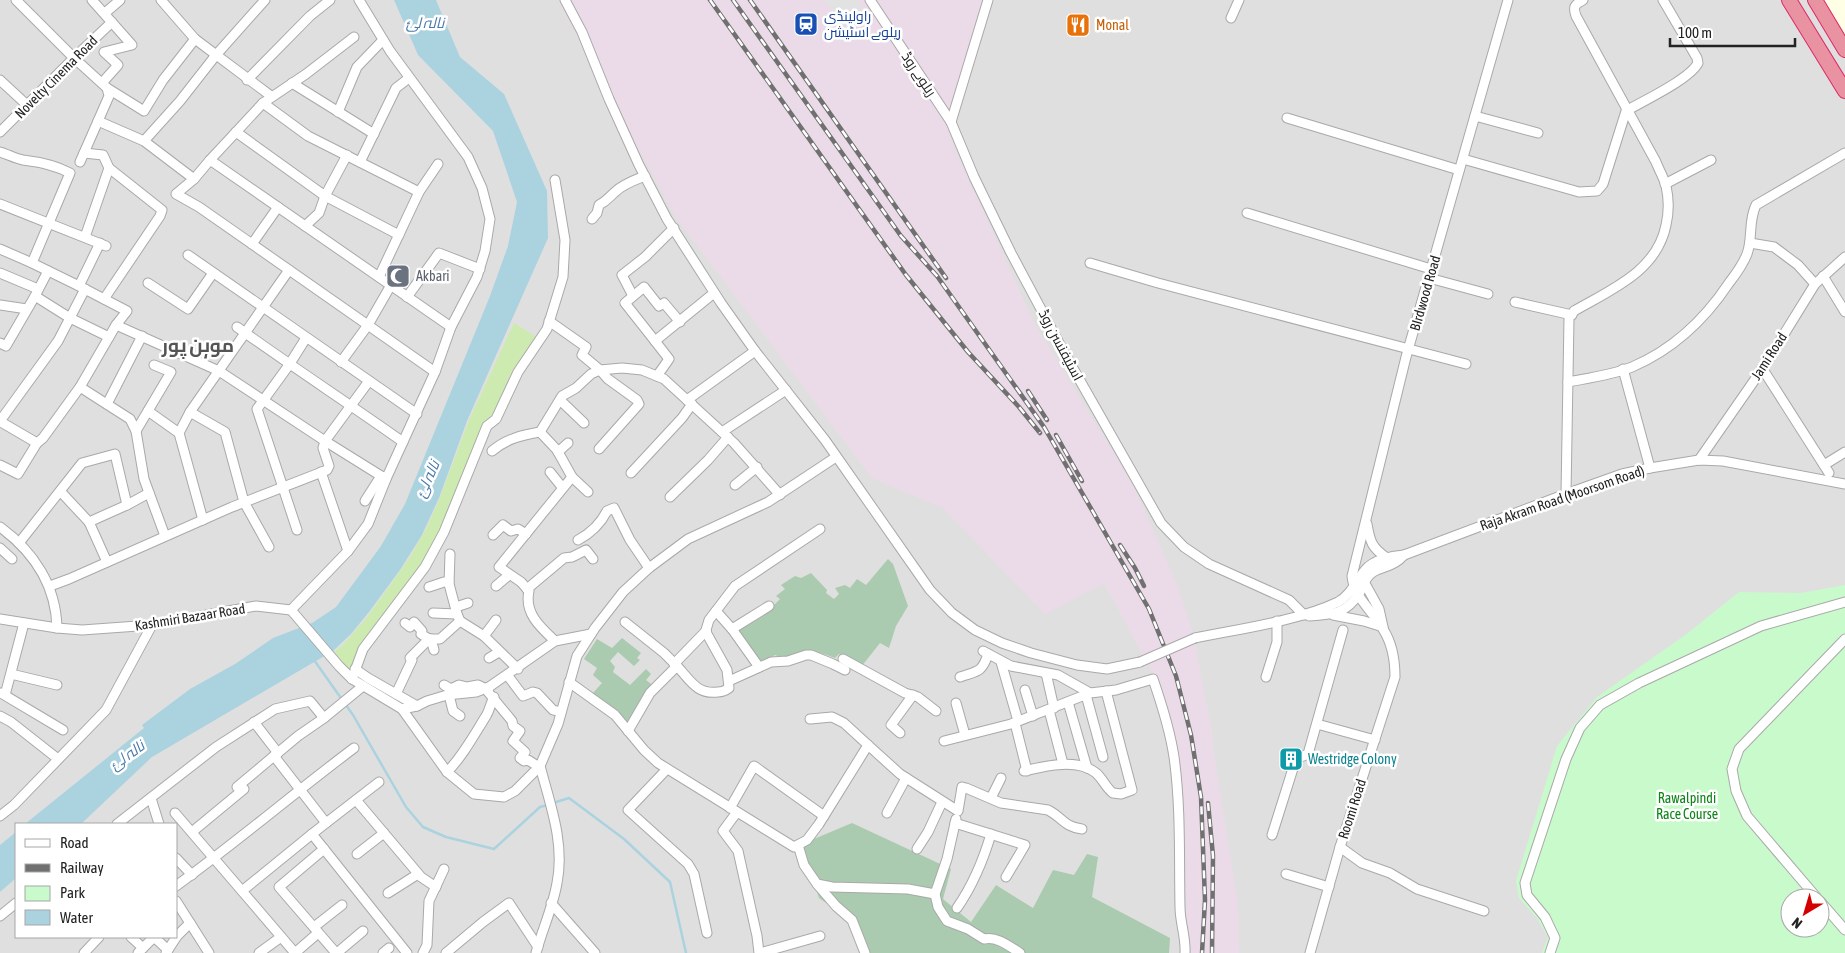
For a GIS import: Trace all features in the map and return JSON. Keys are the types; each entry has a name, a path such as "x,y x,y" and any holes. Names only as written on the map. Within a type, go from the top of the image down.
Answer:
{"highway":[{"path":"1789,0 1845,91"},
{"path":"1815,0 1845,50"}],"street":[{"path":"16,0 104,85 144,111 163,80 195,39"},
{"path":"92,0 132,45 104,52 118,65 104,85"},
{"path":"104,13 120,0"},
{"path":"161,0 195,39 247,80 271,96"},
{"path":"144,141 265,0"},
{"path":"247,80 310,16 330,0"},
{"path":"359,0 409,78 468,157 482,188 490,219 480,269 451,327 417,414 384,478 368,524 348,551 292,610 352,679 402,709 447,772 474,794 504,797 516,791 540,767 558,724 577,656 623,592 649,568 688,539 780,495 836,457"},
{"path":"565,0 582,32 609,98 667,219 714,293 755,351 825,440 930,590 952,613 975,630 1002,643 1077,665 1108,669 1140,662 1195,638 1304,615 1337,602 1356,591"},
{"name":"ریلوے روڈ","path":"870,0 951,122"},
{"path":"951,122 988,0"},
{"path":"1231,18 1239,0"},
{"name":"BIrdwood Road","path":"1356,591 1352,576 1409,348 1508,0"},
{"path":"1566,494 1570,318 1574,311 1633,276 1651,260 1664,236 1669,212 1665,184 1656,162 1626,111 1576,16 1573,8 1574,5 1583,0"},
{"path":"1463,159 1579,192 1597,191 1602,184 1626,111 1675,83 1692,71 1698,63 1697,58 1663,0"},
{"name":"Novelty Cinema Road","path":"0,132 112,22"},
{"path":"354,37 263,103 194,179 176,194 199,207 435,372"},
{"path":"338,112 357,67 383,40"},
{"path":"360,162 396,88 409,78"},
{"path":"0,80 27,105"},
{"path":"292,83 374,134"},
{"path":"80,162 109,96 104,85"},
{"path":"263,103 308,136 419,192"},
{"path":"1475,116 1538,133"},
{"path":"1288,118 1460,170"},
{"path":"98,121 144,141 194,179"},
{"name":"اسٹیفنسن روڈ","path":"951,122 974,177 1011,253 1066,356 1161,524 1184,547 1209,564 1289,600 1304,615"},
{"path":"236,132 325,196 399,235"},
{"path":"0,152 23,160 58,167 70,173 32,263"},
{"path":"84,153 103,155 109,168 162,210 160,216 104,299"},
{"path":"1568,382 1631,367 1666,348 1699,322 1719,298 1742,265 1750,243 1750,224 1756,205 1845,153"},
{"path":"305,226 319,213 325,196 347,155"},
{"path":"210,160 451,327"},
{"path":"1665,184 1711,160"},
{"path":"379,277 419,192 438,164"},
{"path":"85,237 109,168"},
{"path":"592,220 597,213 599,205 630,182 645,176"},
{"path":"352,679 363,649 425,567 444,532 487,426 496,418 518,372 548,329 563,277 565,240 555,180"},
{"path":"0,204 103,245 58,341 0,422 37,443"},
{"path":"252,244 278,207"},
{"path":"1247,213 1488,294"},
{"path":"633,296 622,275 674,228"},
{"path":"1750,243 1774,247 1798,265 1815,284"},
{"path":"0,249 82,287 127,311 116,324 80,387 43,438 37,443 18,474 0,464"},
{"path":"408,297 439,253 480,269"},
{"path":"188,256 417,414"},
{"name":"Jami Road","path":"1700,460 1762,368 1815,284 1845,257"},
{"path":"1090,263 1158,283 1466,364"},
{"path":"178,433 190,412 289,270"},
{"path":"0,343 6,346 48,271"},
{"path":"0,273 36,292 70,318 109,337"},
{"path":"148,283 188,309 213,273"},
{"path":"1823,276 1845,312"},
{"path":"341,362 368,325 391,285"},
{"path":"657,376 669,359 625,303 644,287 659,306 664,303 680,322"},
{"path":"655,342 714,293"},
{"path":"1516,302 1572,315"},
{"path":"0,305 27,309"},
{"path":"549,321 586,347 582,355 608,379 638,400 639,404 599,449"},
{"path":"116,324 219,371 325,442 384,478"},
{"path":"236,327 289,365 352,405 403,442"},
{"path":"107,404 142,336"},
{"path":"297,530 258,408 306,338"},
{"path":"631,473 682,418 690,402 755,351"},
{"path":"136,432 171,372 154,364"},
{"path":"492,451 505,441 540,432 562,396 576,388 591,374 600,370 622,368 642,370 664,379 690,402 757,467 780,495"},
{"path":"1762,368 1829,473"},
{"path":"1623,369 1650,468"},
{"path":"50,586 244,502 327,470 329,466 323,448 325,442 369,381"},
{"path":"80,387 130,419 136,432 144,479 165,536"},
{"path":"670,497 708,460 725,435 786,390"},
{"path":"560,400 584,423"},
{"path":"148,411 178,433 203,520"},
{"path":"190,412 225,432 244,502 269,547"},
{"path":"540,432 558,452 572,476 588,492"},
{"path":"558,452 568,443"},
{"path":"1824,465 1845,452"},
{"path":"19,543 82,463 114,454 126,505"},
{"name":"Raja Akram Road (Moorsom Road)","path":"1363,580 1369,566 1387,558 1404,555 1622,474 1650,468 1700,460 1723,461 1845,484"},
{"path":"735,485 757,467"},
{"path":"321,472 348,551"},
{"path":"550,472 562,487"},
{"path":"555,641 533,617 527,603 527,590 521,582 499,567 572,476"},
{"path":"365,501 384,478"},
{"path":"60,491 90,522 107,562"},
{"path":"90,522 149,493"},
{"path":"578,540 591,533 603,520 607,511 614,508 630,540 649,568"},
{"path":"1366,518 1369,537 1374,549 1387,558"},
{"path":"493,535 503,525 511,531 518,529 526,534"},
{"path":"0,527 19,543 33,559 50,586 57,610 57,628"},
{"path":"628,730 650,693 706,632 709,620 735,586 820,529"},
{"path":"0,548 12,559"},
{"path":"527,590 564,558 572,557 586,550 593,559"},
{"path":"450,554 451,578 458,614"},
{"path":"1333,615 1343,610 1363,580 1372,572 1395,564 1404,555"},
{"path":"1354,568 1379,609 1383,628"},
{"path":"496,586 509,575"},
{"path":"429,587 451,578"},
{"name":"Roomi Road","path":"1310,953 1340,847 1394,677 1392,651 1383,628 1369,612 1356,591"},
{"path":"1550,953 1555,938 1545,917 1527,895 1525,883 1566,759 1580,728 1600,705 1690,658 1761,626 1845,602"},
{"path":"405,623 410,627 414,622 422,631 421,634 430,639 440,639 468,603"},
{"name":"Kashmiri Bazaar Road","path":"0,619 82,630 152,625 256,606 292,610"},
{"path":"732,629 768,606"},
{"path":"716,611 732,629 759,667"},
{"path":"433,613 458,614 518,669"},
{"path":"1304,615 1333,615 1364,621 1383,628"},
{"path":"484,636 496,620"},
{"path":"1266,677 1277,642 1277,621"},
{"path":"625,622 664,653 699,690 708,694 725,691 728,688 729,681 727,670 706,632"},
{"path":"24,623 11,674 2,694 63,730"},
{"path":"0,816 14,805 106,710 152,625"},
{"path":"1272,835 1296,759 1308,754 1342,630"},
{"path":"402,709 449,695 476,692 488,688 518,669 555,641 592,634"},
{"path":"396,694 412,660 410,658 430,639"},
{"path":"430,639 434,650"},
{"path":"1808,888 1747,816 1736,791 1732,769 1740,748 1845,639"},
{"path":"489,658 499,652"},
{"path":"960,677 980,670 984,666 985,653 1011,666 1058,675 1088,694 1102,757"},
{"path":"729,681 771,662 788,662 806,655 811,655 845,670"},
{"path":"843,659 905,693 918,697 936,711"},
{"path":"1001,662 1026,771 1063,764 1087,768 1096,773 1113,793 1120,794 1132,790 1106,691"},
{"path":"356,669 417,706"},
{"path":"1046,673 1051,708 1063,764"},
{"path":"11,674 56,685"},
{"path":"508,676 524,696 537,692 553,710 561,712"},
{"path":"944,741 1016,722 1088,694 1153,679 1166,718 1174,757 1177,792 1180,910 1186,942 1185,953"},
{"path":"569,682 616,715 644,750 658,764 794,847 807,840 868,745"},
{"path":"444,686 450,689 459,685 467,687 478,685 488,688"},
{"path":"192,832 276,754 363,686"},
{"path":"488,688 488,692 512,721 513,726 520,731 513,741 525,752 520,758 540,767 555,823 559,846 558,882 537,950"},
{"path":"1025,690 1033,716"},
{"path":"449,695 453,711 460,716"},
{"path":"900,733 891,725 913,695"},
{"path":"447,772 460,759 479,729 494,698"},
{"path":"127,821 151,798 216,747 274,709 310,701 327,716"},
{"path":"1068,702 1087,768"},
{"path":"956,703 965,736"},
{"path":"0,716 11,722 58,759"},
{"path":"810,719 832,717 844,723 906,778 958,811"},
{"path":"254,722 299,789 326,823"},
{"path":"1317,724 1375,740"},
{"path":"178,885 214,859 299,789 354,748"},
{"path":"820,936 759,953 738,851 723,831 754,766 824,816"},
{"path":"667,769 628,810 688,864 694,874 707,933"},
{"path":"886,813 906,778"},
{"path":"991,798 1001,778"},
{"path":"242,892 378,782"},
{"path":"1020,953 1003,942 991,938 984,939 947,921 938,907 935,894 955,823 962,787 1001,803 1048,810 1068,826 1082,829"},
{"path":"151,798 159,823"},
{"path":"356,800 418,874 436,887"},
{"path":"917,849 928,832 942,802"},
{"path":"175,813 295,953 342,905"},
{"path":"955,823 1025,845 1006,877"},
{"path":"357,854 384,833"},
{"path":"312,834 407,953"},
{"path":"957,908 979,871 991,834"},
{"path":"798,845 804,865 820,890 852,920 865,953"},
{"path":"1340,847 1362,863 1390,873 1417,889 1484,911"},
{"path":"324,849 279,887 336,953 363,931"},
{"path":"178,860 192,875"},
{"path":"423,953 427,946 429,901 444,869"},
{"path":"388,894 418,874"},
{"path":"1286,874 1329,887"},
{"path":"817,884 832,887 908,889 935,894"},
{"path":"446,953 509,903 537,950"},
{"path":"551,903 595,953"},
{"path":"0,916 15,904"},
{"path":"178,904 209,953"},
{"path":"1830,913 1845,930"},
{"path":"178,935 190,923"},
{"path":"259,953 281,937"},
{"path":"84,953 98,938"},
{"path":"132,938 140,951 153,938"},
{"path":"155,938 167,951 176,938"}],"shaded area":[{"path":"0,0 1845,0 1845,953 0,953"},
{"path":"558,0 991,0 980,45 949,136 1034,323 1133,485 1178,587 1193,634 1211,727 1238,904 1239,953 1184,953 1186,926 1185,818 1162,690 1104,583 1045,614 943,508 872,478 675,216"},
{"path":"825,0 857,0 866,14 844,29"},
{"path":"1818,0 1845,0 1845,43"},
{"path":"888,559 893,564 908,606 896,626 889,648 880,643 861,667 839,654 835,658 816,653 805,653 787,660 775,655 760,664 737,630 773,606 780,599 776,596 785,589 781,585 795,576 801,578 811,573 827,590 826,593 834,599 839,594 835,588 845,585 850,588 857,579 866,585"},
{"path":"622,638 641,653 637,658 640,660 634,666 618,652 610,661 615,667 613,672 630,685 646,669 651,674 646,680 655,687 629,724 593,693 602,683 593,675 597,668 584,659 597,639 612,648"},
{"path":"852,823 951,869 943,899 971,922 996,885 1033,908 1053,870 1074,875 1087,854 1098,857 1092,897 1170,938 1169,953 861,953 845,916 819,898 802,844"}],"green space":[{"path":"514,323 538,338 520,359 510,375 501,401 425,563 368,636 350,670 334,652 344,644 368,616 410,557 426,529 469,420"},
{"name":"Rawalpindi Race Course","path":"1845,585 1845,953 1542,953 1548,937 1537,918 1519,898 1516,881 1557,746 1597,697 1688,633 1739,592 1801,593"}],"water":[{"name":"نالہ لئ","path":"394,0 436,0 460,57 504,94 547,191 548,238 467,421 439,498 422,535 400,570 369,612 351,634 333,651 152,757 82,823 26,823 144,728 142,725 190,689 235,664 273,638 312,623 336,607 381,546 405,504 490,296 508,246 517,202 493,131 418,55"},
{"path":"15,833 15,879 0,892 0,845"}],"waterway":[{"path":"314,660 353,715 406,807 423,827 446,837 494,849 540,807 548,805"},
{"path":"553,803 569,798 624,839 670,882 686,953"}],"railway":[{"path":"710,0 906,275 968,352 1019,407 1040,433"},
{"path":"733,0 901,236 937,276 1044,427 1149,609 1176,676 1191,735 1201,797 1205,900 1202,953"},
{"path":"750,0 946,278"},
{"path":"1028,391 1047,420"},
{"path":"1056,435 1082,481"},
{"path":"1120,545 1144,586"},
{"path":"1208,803 1213,856 1212,953"}],"place":[{"name":"راولپنڈی ریلوے اسٹیشن","path":"806,24"},
{"name":"Monal","path":"1078,25"},
{"name":"Akbari","path":"398,276"},
{"name":"Westridge Colony","path":"1291,759"}],"district":[{"name":"موہن پور","path":"198,345"}]}
